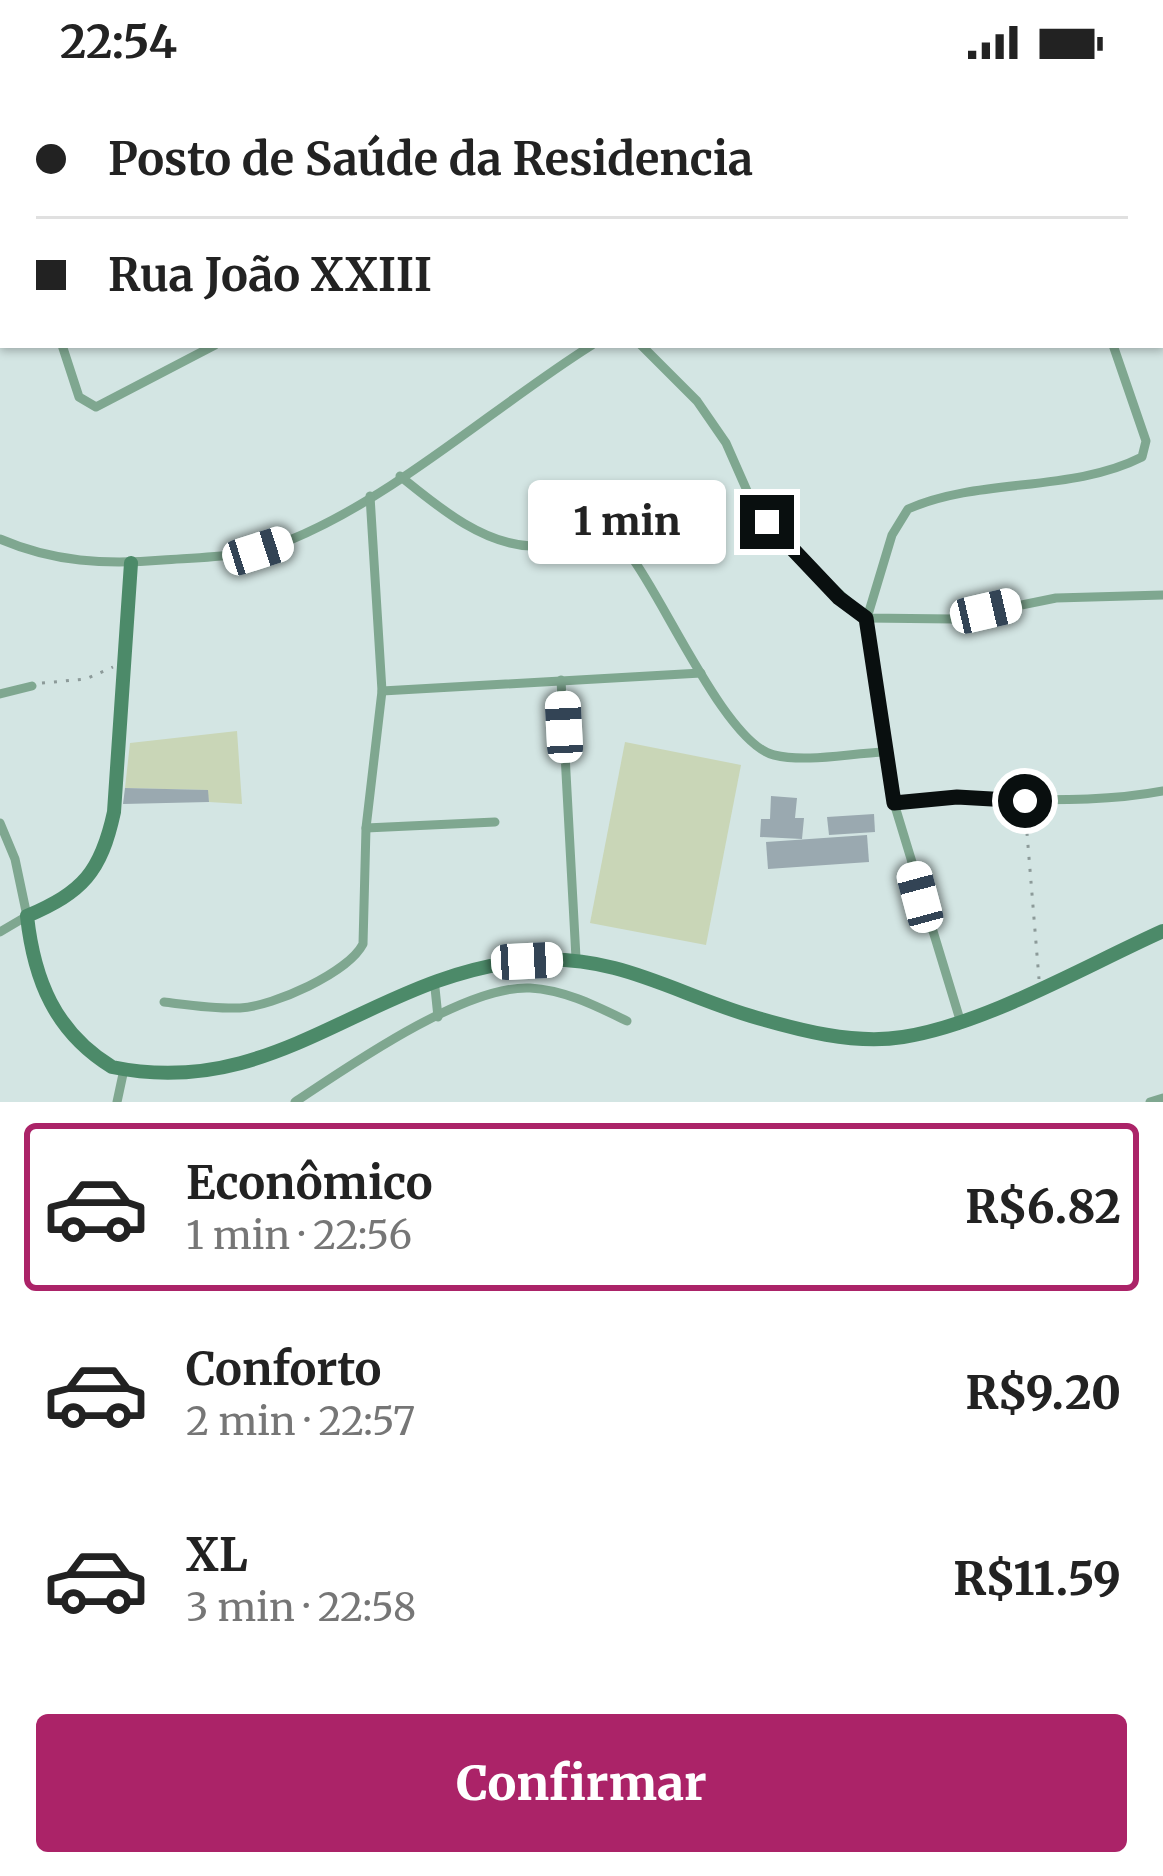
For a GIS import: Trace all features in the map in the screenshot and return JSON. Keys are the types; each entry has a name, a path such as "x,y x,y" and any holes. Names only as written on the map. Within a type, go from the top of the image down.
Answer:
{"street":[{"path":"63,348 79,397 96,407 208,348"},
{"path":"0,539 58,560 131,563 258,551 292,540 370,496 588,348"},
{"path":"644,348 697,401 726,443 748,493 785,546 866,618 922,621 1056,598 1163,596"},
{"path":"961,1023 894,803 866,618 892,535 908,509 979,491 1111,469 1142,457 1146,441 1114,348"},
{"path":"400,476 450,513 505,541 530,546 593,540 614,544 630,555 740,731 762,751 794,757 885,752"},
{"path":"164,1002 246,1008 354,960 363,944 366,828 382,691 370,496"},
{"path":"0,932 61,902 89,879 106,849 114,812 131,563"},
{"path":"382,691 701,673"},
{"path":"561,680 576,958"},
{"path":"0,694 32,686"},
{"path":"894,803 957,797 1115,798 1163,791"},
{"path":"366,828 494,822"},
{"path":"0,824 15,859 42,991 58,1019 80,1043 123,1074 155,1088"},
{"path":"353,1037 435,988 484,969 576,958 614,964 752,1016 823,1034 902,1038 961,1023 1163,931"},
{"path":"435,988 438,1017"},
{"path":"295,1102 438,1017 500,992 527,988 576,998 627,1021"},
{"path":"117,1102 123,1074"},
{"path":"1150,1102 1163,1098"}],"path":[{"path":"32,686 86,679 126,661"},
{"path":"1025,801 1040,987"}],"green space":[{"path":"237,731 242,804 209,802 207,790 125,788 130,743"},
{"path":"625,742 741,765 706,945 590,923"}],"building":[{"path":"125,788 208,790 209,802 123,804"},
{"path":"771,796 797,798 795,818 804,818 802,839 760,837 761,819 770,819"},
{"path":"874,814 875,832 829,835 827,817"},
{"path":"867,835 869,862 768,869 766,842"}],"route":[{"path":"767,522 785,546 866,618 894,803 957,797 1025,801"}]}
